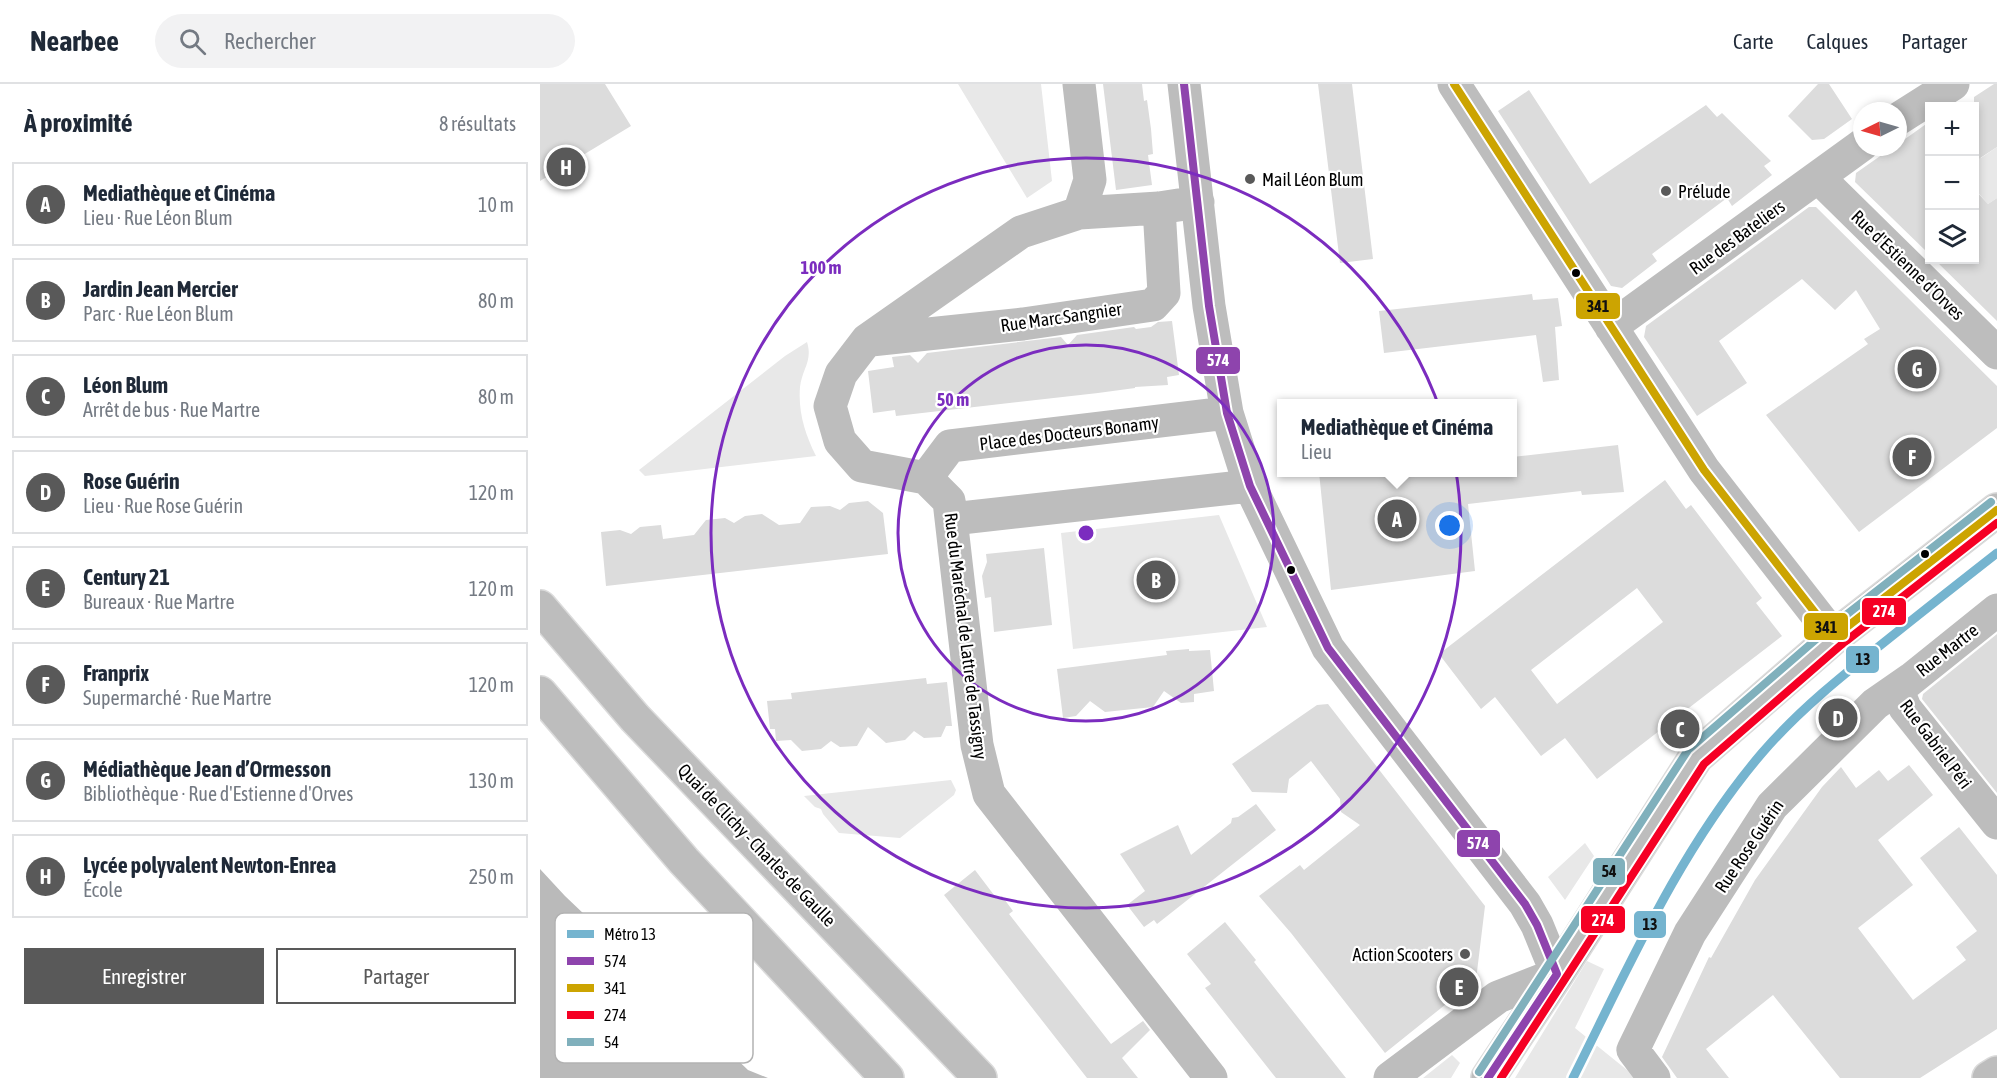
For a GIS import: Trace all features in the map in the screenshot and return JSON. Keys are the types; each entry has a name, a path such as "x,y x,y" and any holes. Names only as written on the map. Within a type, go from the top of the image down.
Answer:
{"street":[{"path":"1079,84 1090,180 1079,213"},
{"path":"1184,84 1209,306 1227,413 1250,486 1328,648 1526,904 1557,974"},
{"path":"1454,84 1704,470 1834,637"},
{"path":"1907,113 1953,84"},
{"name":"Rue des Bateliers","path":"1611,327 1853,152"},
{"name":"Rue d'Estienne d'Orves","path":"1819,178 1997,353"},
{"path":"926,478 862,466 840,441 831,406 841,374 867,340 1021,232 1079,213 1159,208 1198,202"},
{"name":"Rue Marc Sangnier","path":"867,340 1023,324 1153,304 1164,293 1159,208"},
{"name":"Place des Docteurs Bonamy","path":"926,478 950,446 1227,413"},
{"name":"Rue du Maréchal de Lattre de Tassigny","path":"926,478 949,501 977,745 989,794 1211,1078"},
{"path":"952,519 1250,486"},
{"path":"1488,1078 1696,757 1834,637 1997,510"},
{"name":"Quai de Clichy - Charles de Gaulle","path":"540,607 636,718 980,1078"},
{"name":"Rue Martre","path":"1905,686 1997,610"},
{"name":"Rue Gabriel Péri","path":"1905,686 1905,708 1997,823"},
{"name":"Rue Rose Guérin","path":"1654,1078 1633,1050 1690,933 1772,806 1875,704 1905,686"},
{"path":"540,693 684,861 733,913"},
{"path":"753,935 887,1078"},
{"path":"1390,1078 1498,997 1557,974"},
{"path":"1989,1078 1997,1073"}],"shaded area":[{"path":"958,84 1041,84 1052,181 1027,198"},
{"path":"1997,147 1997,198 1988,204 1979,194 1979,156 1981,158"},
{"path":"807,342 809,355 801,381 800,405 806,431 816,456 645,476 639,470 785,356"},
{"path":"1219,515 1267,627 1073,649 1061,533"},
{"path":"951,780 956,790 954,795 900,838 839,833 821,809 815,807 804,796"},
{"path":"1585,843 1594,856 1565,900 1548,877"},
{"path":"540,869 583,913 555,913 555,1063 741,1063 748,1070 768,1078 540,1078"},
{"path":"1587,961 1604,969 1575,1028 1637,1078 1515,1078"},
{"path":"1452,1055 1460,1063 1451,1078 1423,1078"}],"building":[{"path":"540,84 605,84 631,126 540,181"},
{"path":"1103,84 1142,84 1151,129 1153,154 1148,155 1152,185 1116,190"},
{"path":"1318,84 1352,84 1373,259 1340,263"},
{"path":"1818,84 1829,84 1852,119 1824,139 1812,140 1788,116"},
{"path":"1997,84 1997,147 1979,159 1979,102 1974,102 1974,97"},
{"name":"Prélude","path":"1529,90 1590,184 1706,105 1717,117 1722,113 1771,161 1764,166 1772,175 1732,206 1727,198 1652,254 1657,261 1622,288 1611,286 1498,111"},
{"path":"1925,125 1925,250 1855,182 1856,173 1880,156 1907,156 1907,138"},
{"path":"1979,194 1988,204 1997,198 1997,321 1939,264 1979,264"},
{"path":"1809,207 1816,207 1997,386 1997,428 1859,532 1766,415 1868,344 1864,339 1880,329 1856,290 1835,310 1802,279 1719,341 1747,383 1697,416 1644,337 1646,326"},
{"path":"1532,294 1533,300 1558,298 1562,326 1555,327 1559,380 1543,382 1536,335 1384,353 1379,311"},
{"path":"1172,321 1179,375 1167,377 1168,385 896,416 895,410 873,413 868,371 894,367 892,357 910,355 918,363 927,353 1061,337 1068,345 1077,335 1134,327 1136,329 1151,327 1158,322"},
{"path":"1618,445 1624,492 1582,495 1581,491 1468,504 1475,571 1331,590 1320,477 1517,477 1517,456"},
{"path":"1665,480 1686,509 1691,505 1762,598 1756,603 1782,636 1597,779 1565,738 1541,756 1495,697 1481,709 1439,654","holes":["1637,588 1663,622 1557,704 1531,670"]},
{"path":"868,501 883,513 888,554 606,586 601,532 620,530 631,534 640,527 661,525 663,539 694,535 706,520 725,518 734,523 745,516 762,514 779,525 800,523 811,507 830,506 840,510 849,503"},
{"path":"1044,548 1052,625 994,632 991,597 985,598 982,576 987,562 986,554"},
{"path":"1997,634 1997,793 1922,699 1923,694"},
{"path":"1189,649 1189,651 1210,650 1214,691 1194,694 1194,702 1181,703 1164,691 1153,707 1105,712 1090,701 1076,716 1063,718 1057,669 1167,655 1166,651"},
{"path":"926,678 927,684 947,682 952,726 946,726 941,737 924,738 914,731 905,740 886,743 868,727 857,746 840,747 831,741 821,749 802,751 791,740 776,741 775,729 770,729 767,701 792,699 791,693"},
{"path":"1328,704 1485,906 1476,980 1385,1053 1259,896 1300,865 1304,870 1360,825 1341,812 1340,799 1311,761 1289,779 1287,793 1252,792 1232,764 1317,705"},
{"path":"1909,765 1933,795 1878,840 1913,885 1858,928 1913,1000 1966,960 1956,947 1977,931 1920,858 1959,827 1997,875 1997,1029 1920,1078 1840,1078 1773,995 1706,1049 1729,1078 1677,1078 1662,1057 1709,957 1711,958 1755,880 1822,787 1841,767 1856,788 1879,770 1888,781"},
{"path":"1256,804 1276,830 1157,924 1154,920 1144,927 1127,905 1145,891 1120,854 1178,825 1191,855 1231,823 1232,818 1238,817"},
{"path":"975,870 997,899 1002,896 1013,911 1009,914 1111,1044 1143,1021 1150,1030 1122,1058 1138,1078 1087,1078 944,895"},
{"path":"1225,922 1346,1078 1276,1078 1205,988 1211,984 1187,954"}],"metro line":[{"name":"13","path":"1573,1078 1636,951 1681,868 1733,790 1762,753 1791,722 1838,680 1997,553"}],"transit line":[{"name":"574","path":"1184,84 1209,306 1227,413 1250,486 1328,648 1525,904 1537,925 1557,974 1488,1078"},
{"name":"341","path":"1454,84 1704,470 1834,637 1997,510"},
{"name":"54","path":"1479,1072 1688,750 1828,629 1991,502"},
{"name":"274","path":"1501,1078 1704,764 1841,645 1997,523"}],"place":[{"name":"Lycée polyvalent Newton-Enrea","path":"566,167"},
{"name":"Mail Léon Blum","path":"1250,179"},
{"name":"Prélude","path":"1666,191"},
{"name":"Médiathèque Jean d’Ormesson","path":"1917,369"},
{"name":"Franprix","path":"1912,457"},
{"name":"Mediathèque et Cinéma","path":"1397,519"},
{"name":"Jardin Jean Mercier","path":"1156,580"},
{"name":"Rose Guérin","path":"1838,718"},
{"name":"Léon Blum","path":"1680,729"},
{"name":"Action Scooters","path":"1465,954"},
{"name":"Century 21","path":"1459,987"}]}
